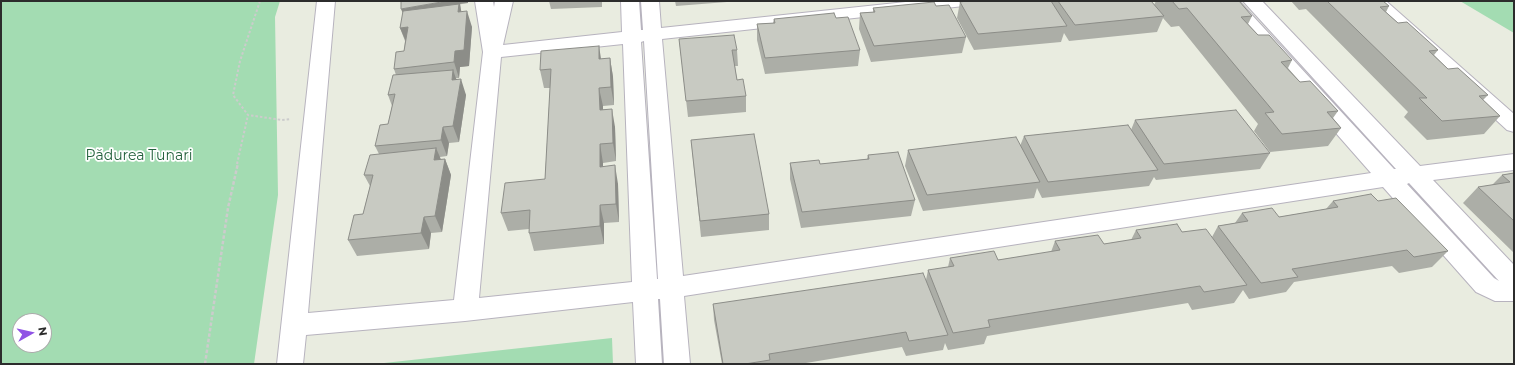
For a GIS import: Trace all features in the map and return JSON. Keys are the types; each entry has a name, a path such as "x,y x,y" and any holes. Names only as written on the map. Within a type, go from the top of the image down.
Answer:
{"street":[{"path":"290,364 326,1"},
{"path":"484,1 492,52"},
{"path":"465,310 492,52 504,1"},
{"path":"630,1 642,36 672,288 678,364"},
{"path":"649,364 645,290 642,36 650,1"},
{"path":"492,52 964,1"},
{"path":"1229,1 1485,285 1495,291 1514,291"},
{"path":"1252,1 1514,281"},
{"path":"1376,1 1514,125"},
{"path":"294,325 465,310 672,288 1414,174 1514,162"}],"path":[{"path":"260,1 240,61 233,94 248,115 282,120 315,116"},
{"path":"205,364 228,208 248,115"}],"green space":[{"name":"Pădurea Tunari","path":"1,1 280,1 275,17 278,195 254,364 1,364"},
{"path":"1460,1 1514,1 1514,33"},
{"path":"612,338 613,364 375,364"}],"building":[{"path":"401,1 447,1 401,9"},
{"path":"1051,1 1067,26 978,34 960,2"},
{"path":"1058,1 1151,1 1164,16 1075,25"},
{"path":"1172,1 1239,1 1252,16 1241,17 1258,35 1269,35 1292,60 1281,62 1300,82 1310,81 1338,111 1327,112 1341,128 1282,134 1265,113 1274,112 1187,8 1179,9"},
{"path":"1327,1 1383,1 1389,6 1380,7 1398,23 1407,22 1438,50 1429,51 1448,69 1458,68 1488,95 1479,96 1500,116 1442,121 1419,98 1427,98"},
{"path":"934,2 936,6 949,5 966,37 874,46 860,13 875,12 873,8"},
{"path":"459,4 458,12 467,11 464,50 455,51 454,62 394,69 396,52 404,51 408,27 400,28 403,11"},
{"path":"834,13 836,18 848,17 860,50 765,58 757,24 775,23 774,19"},
{"path":"734,35 737,50 732,50 737,80 743,79 746,96 686,101 679,39"},
{"path":"599,46 599,59 610,58 611,87 599,88 600,110 612,109 613,143 600,144 600,167 615,165 616,204 600,205 600,226 529,233 530,210 501,213 505,183 545,179 551,69 540,70 541,51"},
{"path":"453,70 452,80 461,79 453,126 443,127 441,140 375,146 380,125 388,124 395,94 388,95 393,75"},
{"path":"1236,110 1270,153 1164,164 1135,120"},
{"path":"1128,125 1158,170 1048,182 1024,136"},
{"path":"754,134 769,214 700,221 691,140"},
{"path":"1016,137 1040,182 927,195 908,150"},
{"path":"436,148 434,160 445,159 435,216 424,217 421,233 348,240 354,215 363,214 373,175 364,175 370,155"},
{"path":"898,152 915,200 802,212 790,163 819,160 820,164 869,159 868,155"},
{"path":"1514,173 1514,221 1478,187 1510,182 1502,175"},
{"path":"1371,194 1378,201 1396,198 1448,251 1414,257 1407,250 1292,269 1298,277 1261,283 1218,226 1248,221 1242,213 1272,208 1279,217 1338,207 1333,201"},
{"path":"1177,224 1182,232 1206,229 1247,285 1204,292 1200,286 988,320 990,327 953,333 928,270 954,266 950,258 994,251 998,260 1060,250 1055,241 1098,235 1104,244 1141,238 1136,230"},
{"path":"923,273 948,335 909,341 906,332 769,354 770,360 745,364 723,364 713,304"}]}
